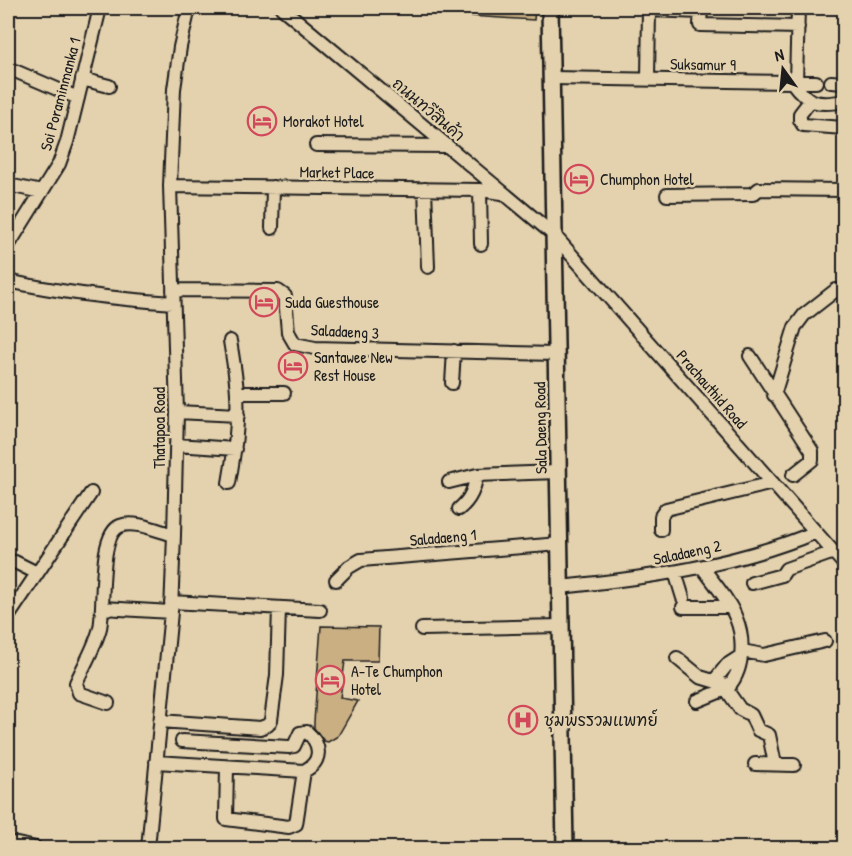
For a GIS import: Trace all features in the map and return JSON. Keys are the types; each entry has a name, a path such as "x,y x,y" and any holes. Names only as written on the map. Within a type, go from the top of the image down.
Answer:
{"main road":[{"name":"Sala Daeng Road","path":"550,8 565,849"}],"street":[{"name":"Soi Poraminmanka 1","path":"8,246 59,164 67,142 100,8"},
{"name":"Thatapoa Road","path":"148,849 171,607 177,412 170,186 176,68 189,8"},
{"name":"ถนนทวีสินค้า","path":"282,8 554,236"},
{"path":"798,8 794,82 801,95 810,101 824,104 844,101"},
{"path":"648,80 649,9 701,10 700,25 798,27"},
{"path":"8,68 78,98"},
{"name":"Suksamur 9","path":"552,78 816,82"},
{"path":"82,79 109,86"},
{"path":"831,82 844,83"},
{"path":"810,101 800,114 803,125 844,128"},
{"path":"316,145 447,146"},
{"path":"8,185 42,192"},
{"name":"Market Place","path":"170,186 480,190 504,193"},
{"path":"272,228 273,187"},
{"path":"425,189 428,267"},
{"path":"667,195 753,194 759,189 844,190"},
{"path":"480,190 481,244"},
{"name":"Prachauthid Road","path":"554,236 783,482 816,532 844,564"},
{"path":"8,281 122,300 173,297"},
{"path":"774,395 795,327 804,315 836,290"},
{"name":"Saladaeng 3","path":"173,297 278,291 285,296 288,332 295,344 315,348 556,354"},
{"path":"229,483 238,415 230,341"},
{"path":"452,383 454,351"},
{"path":"661,530 661,516 666,509 783,482 812,460 812,451 750,356"},
{"path":"237,393 284,393"},
{"path":"177,412 238,415"},
{"path":"176,445 235,449"},
{"path":"449,482 477,475 558,472"},
{"path":"459,508 468,501 477,475"},
{"path":"8,618 91,493"},
{"path":"108,703 80,693 76,683 97,637 103,608 105,551 110,534 118,527 130,524 174,535"},
{"name":"Saladaeng 2","path":"560,587 626,580 702,567 781,547 816,532"},
{"name":"Saladaeng 1","path":"336,580 349,567 361,560 560,544"},
{"path":"752,583 782,575 786,569 834,552"},
{"path":"8,561 37,573"},
{"path":"697,700 728,687 738,674 741,653 739,629 730,607 702,567"},
{"path":"675,572 683,603 730,607"},
{"path":"103,608 320,610"},
{"path":"160,721 260,728 268,725 271,720 277,675 279,608"},
{"path":"422,629 561,626"},
{"path":"714,681 741,653 764,655 825,641"},
{"path":"676,658 700,677 728,687 740,709 751,715 758,730 769,735 775,764"},
{"path":"156,762 304,771 313,767 317,758 314,738 307,732 300,733 294,746 289,747 222,739 182,741"},
{"path":"222,739 226,819 289,827 296,824 304,771"},
{"path":"755,764 794,765"},
{"path":"8,842 36,849"}],"building":[{"path":"454,8 535,8 534,20 454,15"},
{"name":"A-Te Chumphon Hotel","path":"321,626 379,627 378,661 345,661 340,698 358,701 338,736 328,742 324,741 314,728"}],"place":[{"name":"Morakot Hotel","path":"262,121"},
{"name":"Chumphon Hotel","path":"579,179"},
{"name":"Suda Guesthouse","path":"264,302"},
{"name":"Santawee New Rest House","path":"293,366"},
{"name":"A-Te Chumphon Hotel","path":"330,680"},
{"name":"ชุมพรรวมแพทย์","path":"523,720"}]}
